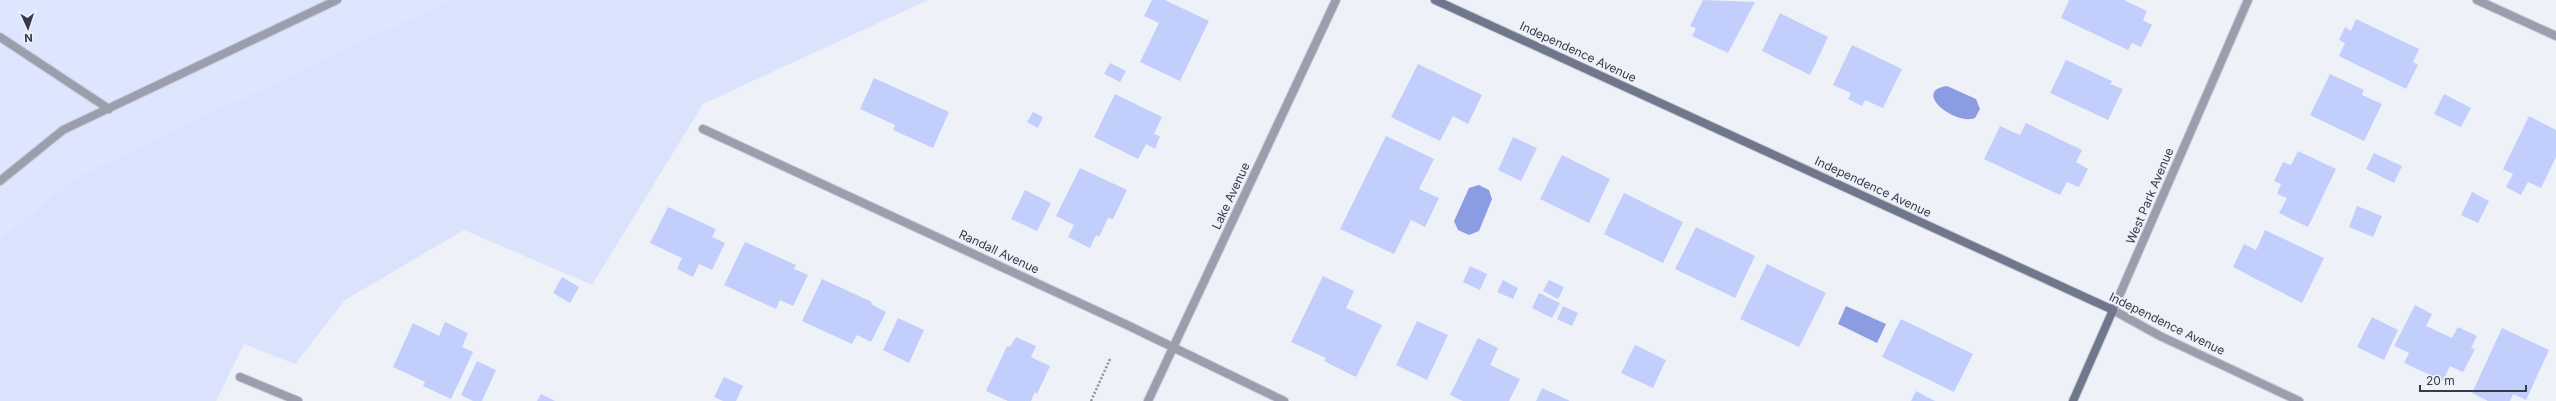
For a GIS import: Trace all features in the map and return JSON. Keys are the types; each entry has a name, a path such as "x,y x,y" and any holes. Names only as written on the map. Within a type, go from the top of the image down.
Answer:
{"street":[{"path":"0,181 63,130 336,0"},
{"name":"Lake Avenue","path":"1148,401 1336,0"},
{"name":"Independence Avenue","path":"1435,0 2113,310 2160,336 2299,401"},
{"name":"West Park Avenue","path":"2073,401 2248,0"},
{"path":"2477,0 2556,36"},
{"path":"0,37 109,109"},
{"name":"Randall Avenue","path":"703,129 1173,347 1284,401"},
{"path":"240,377 298,401"}],"path":[{"path":"1091,401 1110,359"}],"shaded area":[{"path":"0,0 449,0 76,177 0,239"},
{"path":"449,0 928,0 703,104 592,285 464,230 345,300 295,364 244,344 216,401 0,401 0,239 76,177"}],"water":[{"path":"1947,86 1976,99 1980,109 1975,118 1967,119 1957,117 1940,107 1933,94 1937,89"},
{"path":"1479,185 1489,190 1492,199 1479,231 1469,235 1458,230 1454,221 1469,188"},
{"path":"1846,306 1886,324 1877,343 1838,324"}],"building":[{"path":"1152,0 1165,0 1209,21 1180,81 1140,62 1159,23 1144,16"},
{"path":"1703,0 1755,2 1728,53 1692,36 1696,28 1690,26"},
{"path":"2069,0 2124,0 2147,11 2143,20 2152,25 2141,47 2132,43 2128,50 2061,18"},
{"path":"1780,13 1828,37 1810,75 1762,51"},
{"path":"2356,19 2419,49 2413,62 2418,65 2406,89 2339,56 2345,43 2339,40 2345,27 2351,31"},
{"path":"1852,45 1902,69 1883,108 1865,100 1862,106 1848,99 1851,93 1833,85"},
{"path":"2066,60 2112,81 2110,84 2123,89 2108,120 2050,93"},
{"path":"1110,63 1126,71 1120,82 1104,74"},
{"path":"1418,64 1482,95 1468,124 1453,116 1440,141 1391,117"},
{"path":"2330,74 2364,90 2362,95 2382,104 2364,141 2310,115"},
{"path":"874,78 949,112 933,148 893,130 895,125 860,109"},
{"path":"1115,94 1162,117 1154,134 1160,136 1155,149 1146,144 1138,159 1094,137"},
{"path":"2444,94 2471,108 2461,127 2434,114"},
{"path":"1033,112 1043,117 1038,128 1027,122"},
{"path":"2529,116 2556,130 2556,157 2541,188 2528,182 2521,195 2506,187 2513,174 2503,169"},
{"path":"2026,123 2082,150 2076,162 2088,169 2079,187 2067,182 2060,195 1984,159 2000,126 2020,135"},
{"path":"1386,136 1434,159 1419,189 1439,198 1425,227 1411,220 1394,254 1340,229"},
{"path":"1513,137 1537,148 1521,181 1498,170"},
{"path":"2298,151 2336,169 2308,227 2279,213 2287,198 2277,194 2281,184 2274,181 2283,162 2291,165"},
{"path":"2374,153 2402,166 2394,183 2366,169"},
{"path":"1562,155 1610,179 1589,223 1540,199"},
{"path":"1080,168 1127,190 1113,219 1108,218 1099,237 1096,235 1090,248 1068,237 1074,225 1056,216"},
{"path":"1025,190 1051,203 1037,231 1011,219"},
{"path":"2472,192 2489,201 2478,223 2461,215"},
{"path":"1624,193 1683,222 1663,263 1604,234"},
{"path":"2357,206 2382,216 2373,237 2349,227"},
{"path":"668,207 716,229 712,237 725,243 712,270 699,264 693,277 677,269 682,258 650,243"},
{"path":"1696,227 1755,256 1735,298 1675,269"},
{"path":"2265,230 2324,258 2302,303 2233,267 2244,244 2256,250"},
{"path":"745,242 796,265 794,269 808,275 793,306 780,300 776,309 724,285"},
{"path":"1767,264 1826,293 1799,347 1740,319"},
{"path":"1470,266 1487,274 1480,290 1463,282"},
{"path":"1323,276 1354,291 1346,308 1382,325 1356,377 1324,361 1326,358 1291,342"},
{"path":"562,277 579,287 570,303 553,293"},
{"path":"822,279 872,302 871,304 886,312 871,342 857,335 852,344 802,321"},
{"path":"1503,280 1518,288 1513,299 1497,292"},
{"path":"1549,280 1564,287 1558,299 1543,291"},
{"path":"1539,293 1560,303 1552,318 1532,308"},
{"path":"2415,305 2432,314 2426,326 2452,338 2458,327 2477,336 2471,348 2475,349 2463,372 2450,366 2443,381 2404,363 2409,353 2394,346"},
{"path":"1563,306 1578,313 1572,326 1557,319"},
{"path":"2372,317 2398,330 2384,360 2357,347"},
{"path":"898,318 924,330 909,363 883,350"},
{"path":"1901,319 1973,354 1954,392 1882,357"},
{"path":"1417,321 1448,335 1427,380 1396,365"},
{"path":"445,322 468,333 462,347 473,352 451,399 423,386 425,382 393,367 413,323 439,336"},
{"path":"2502,328 2549,350 2526,400 2513,394 2510,401 2488,401 2472,393"},
{"path":"1016,337 1036,346 1031,357 1050,366 1037,394 1035,392 1031,401 1008,401 986,391 1007,346 1010,347"},
{"path":"1478,338 1498,348 1490,365 1520,379 1509,401 1463,401 1450,395"},
{"path":"1635,345 1666,360 1653,388 1621,373"},
{"path":"477,361 496,370 482,401 473,401 461,395"},
{"path":"724,377 743,386 736,401 723,401 714,397"},
{"path":"1542,388 1570,401 1536,401"},
{"path":"1916,391 1935,401 1911,401"},
{"path":"541,394 555,401 537,401"}]}
